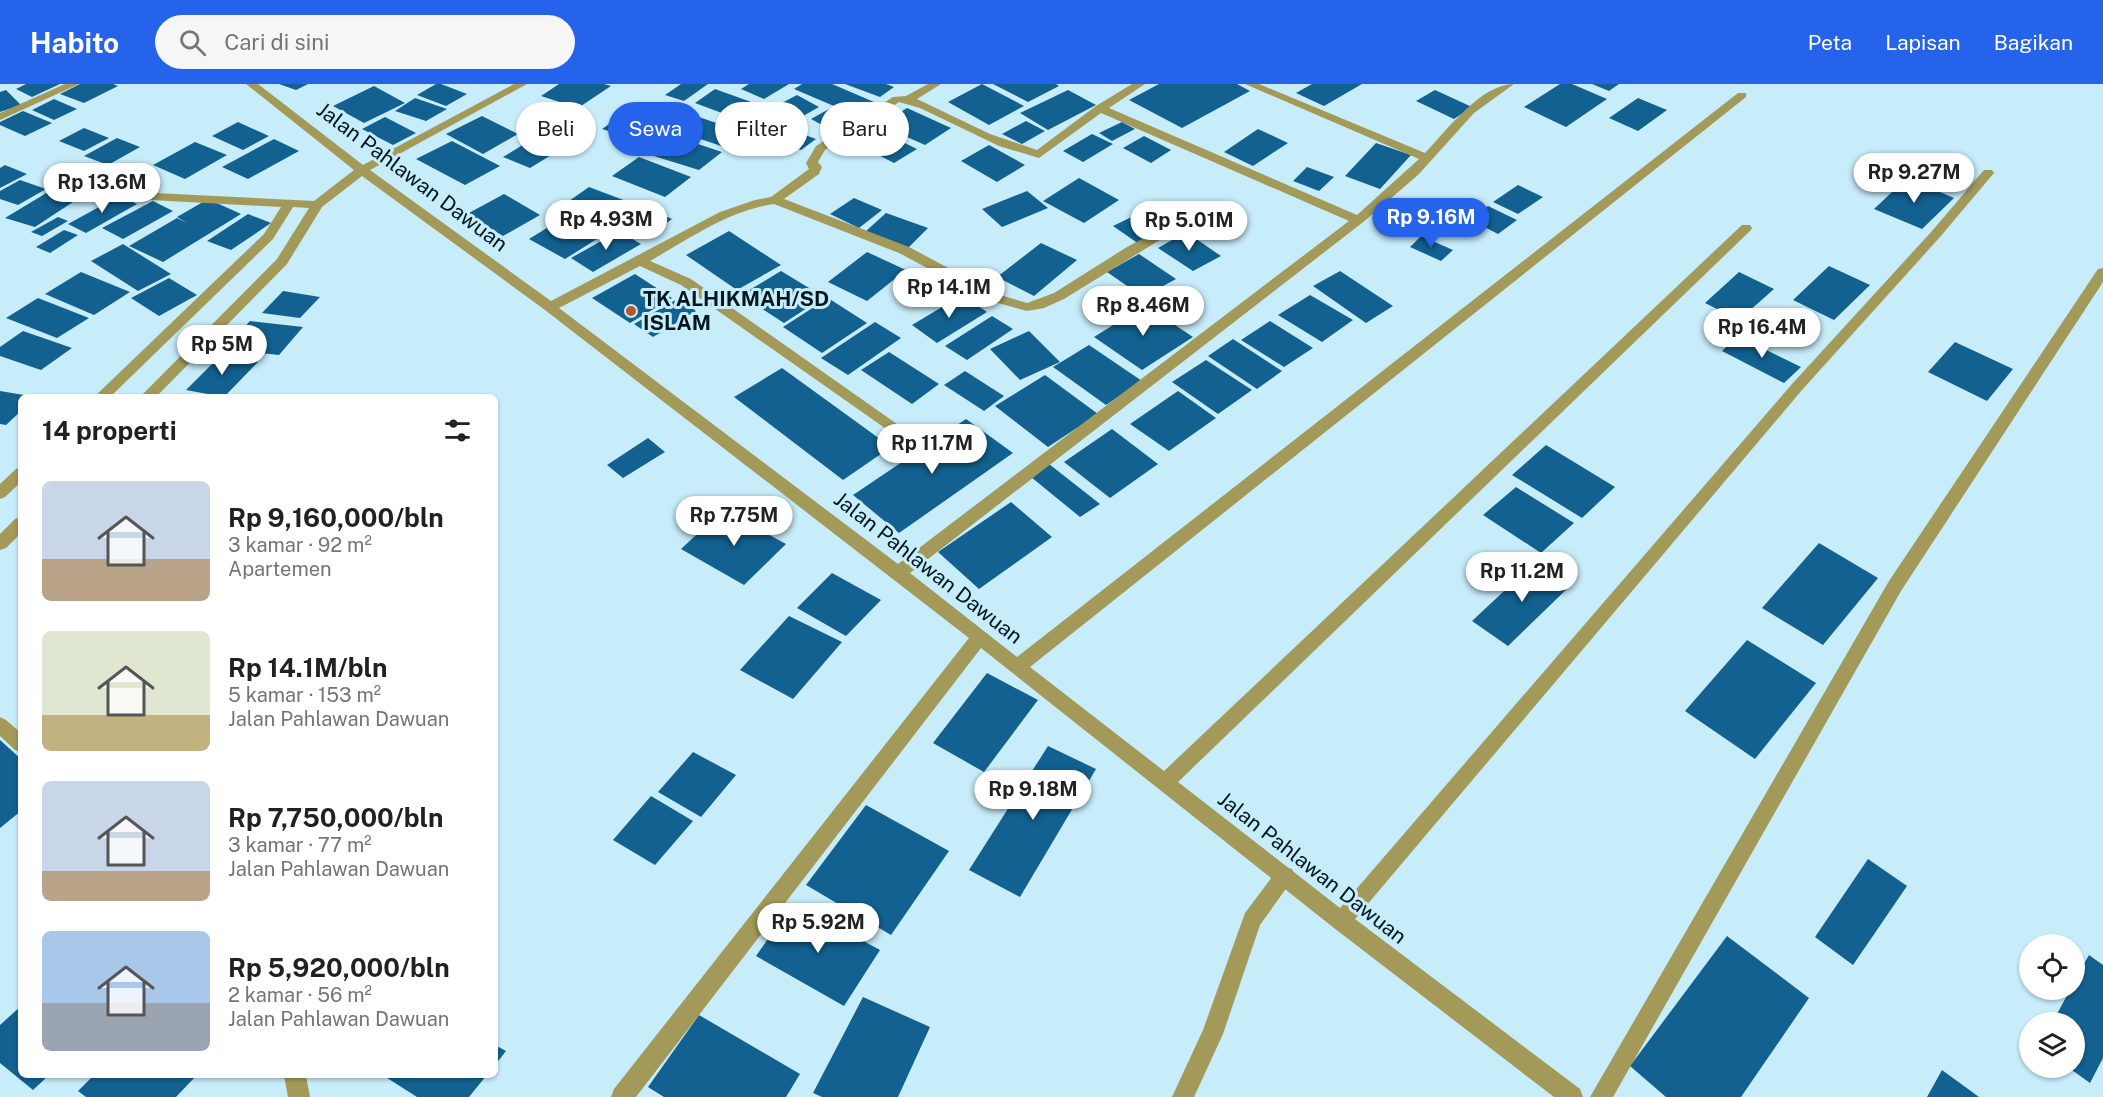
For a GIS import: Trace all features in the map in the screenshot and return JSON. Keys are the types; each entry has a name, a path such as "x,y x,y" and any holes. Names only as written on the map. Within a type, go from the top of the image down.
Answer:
{"street":[{"path":"0,117 74,84"},
{"name":"Jalan Pahlawan Dawuan","path":"251,84 362,170 550,307 898,573 976,643 1018,666 1166,781 1282,880 1341,921 1572,1097"},
{"path":"151,394 282,261 317,202 362,170 522,84"},
{"path":"550,307 725,216 755,203 775,200 815,171 816,167 812,163 820,148 890,101 909,99 936,84"},
{"path":"909,99 967,129 1009,146 1039,154 1100,108 1140,84"},
{"path":"1250,84 1427,158"},
{"path":"898,573 1358,220 1427,158 1470,111 1509,84"},
{"path":"1018,666 1742,95"},
{"path":"1100,108 1358,220"},
{"path":"1341,921 1797,387 1936,234 1988,173"},
{"path":"78,192 292,203 317,202"},
{"path":"775,200 904,249 992,297 1013,305 1027,307 1039,305 1059,296 1132,250 1178,225"},
{"path":"104,394 268,236 292,203"},
{"path":"1166,781 1746,228"},
{"path":"640,261 686,282 909,440"},
{"path":"1601,1097 1895,586 2103,272"},
{"path":"0,493 18,476"},
{"path":"0,544 18,526"},
{"path":"622,1097 976,643"},
{"path":"0,725 18,741"},
{"path":"1183,1097 1212,1034 1252,920 1282,880"},
{"path":"296,1078 299,1097"}],"building":[{"path":"26,84 60,84 32,97 16,89"},
{"path":"80,84 118,86 84,103 60,94"},
{"path":"279,84 308,84 296,90"},
{"path":"436,84 467,94 446,106 417,95"},
{"path":"559,84 611,86 587,102 560,102 541,96"},
{"path":"681,84 708,84 684,101 665,95"},
{"path":"749,84 789,84 764,99 741,89"},
{"path":"802,84 832,84 874,102 824,102 794,89"},
{"path":"845,84 886,84 894,87 880,97"},
{"path":"982,84 1024,106 989,125 948,102"},
{"path":"993,84 1056,84 1059,86 1028,102"},
{"path":"1159,84 1237,84 1250,91 1182,128 1129,100"},
{"path":"1312,84 1362,84 1324,106 1296,93"},
{"path":"1560,84 1572,84 1607,99 1566,127 1524,107"},
{"path":"1592,84 1619,84 1609,91"},
{"path":"374,86 405,103 364,123 333,106"},
{"path":"715,89 751,102 715,102 715,110 703,106 703,102 696,102"},
{"path":"6,90 21,105 0,112 0,92"},
{"path":"1068,90 1096,105 1048,130 1020,113"},
{"path":"1435,90 1472,107 1454,119 1416,101"},
{"path":"797,95 819,107 808,113 808,102 784,102"},
{"path":"415,98 447,109 426,121 395,111"},
{"path":"1638,98 1667,110 1638,131 1609,118"},
{"path":"54,99 77,109 54,120 32,110"},
{"path":"909,109 951,128 925,145 909,138"},
{"path":"23,111 52,123 25,136 0,125 0,122"},
{"path":"820,114 820,124 811,119"},
{"path":"482,116 516,133 516,135 483,154 446,134"},
{"path":"385,117 416,133 393,145 362,129"},
{"path":"703,118 715,122 715,144 703,140"},
{"path":"1026,121 1045,131 1022,144 1002,134"},
{"path":"238,122 269,136 243,150 212,136"},
{"path":"1122,122 1135,129 1112,141 1099,133"},
{"path":"84,128 109,138 84,151 59,141"},
{"path":"1258,129 1288,143 1253,166 1224,152"},
{"path":"1092,134 1113,144 1083,162 1063,151"},
{"path":"808,136 816,139 808,145"},
{"path":"1144,136 1171,150 1151,163 1123,148"},
{"path":"117,138 140,147 108,165 84,156"},
{"path":"274,139 299,151 248,179 222,167"},
{"path":"452,141 500,166 465,185 416,159"},
{"path":"195,142 227,155 185,179 153,165"},
{"path":"1376,143 1411,155 1380,189 1345,176"},
{"path":"909,145 917,149 909,154"},
{"path":"989,145 1025,165 997,182 961,161"},
{"path":"703,146 715,150 715,156 717,156 699,170 654,156 703,156"},
{"path":"516,149 516,156 550,156 530,168 503,157"},
{"path":"880,156 906,156 894,163"},
{"path":"639,157 691,177 665,197 612,176"},
{"path":"5,165 27,174 0,188 0,168"},
{"path":"1307,167 1334,177 1319,191 1293,181"},
{"path":"1079,178 1119,200 1084,223 1043,201"},
{"path":"1907,178 1954,198 1922,229 1874,209"},
{"path":"20,180 46,189 18,205 0,199 0,191"},
{"path":"1518,185 1543,197 1518,214 1493,202"},
{"path":"589,187 626,201 606,215 569,201"},
{"path":"1027,191 1048,208 1002,227 982,209"},
{"path":"48,192 76,200 35,227 5,218"},
{"path":"504,194 540,215 503,236 467,214"},
{"path":"119,196 137,204 86,233 68,224"},
{"path":"854,198 882,210 859,228 830,214"},
{"path":"208,199 241,214 163,262 129,246 177,218 187,223 177,217"},
{"path":"153,201 173,211 123,239 102,228"},
{"path":"631,202 672,219 650,235 608,218"},
{"path":"1414,204 1450,222 1428,237 1393,218"},
{"path":"1488,206 1517,220 1498,234 1469,219"},
{"path":"576,210 613,229 565,259 529,239"},
{"path":"1144,211 1169,228 1139,244 1113,226"},
{"path":"886,213 928,228 908,248 865,232"},
{"path":"248,214 271,223 231,250 207,241"},
{"path":"58,217 68,221 42,236 31,232"},
{"path":"64,230 78,235 50,253 36,247"},
{"path":"619,231 641,244 593,272 571,258"},
{"path":"729,231 781,265 737,290 686,255"},
{"path":"1186,232 1221,256 1193,271 1158,248"},
{"path":"1421,236 1453,250 1441,261 1410,247"},
{"path":"1041,243 1077,260 1034,296 997,277"},
{"path":"123,244 171,274 138,291 91,261"},
{"path":"867,252 906,270 867,301 828,282"},
{"path":"1139,254 1176,279 1143,297 1107,272"},
{"path":"1829,266 1870,285 1834,320 1793,300"},
{"path":"781,271 824,297 784,323 741,295"},
{"path":"1340,271 1393,306 1366,323 1313,286"},
{"path":"81,272 130,292 94,315 45,294"},
{"path":"1739,272 1774,289 1739,320 1705,303"},
{"name":"TK ALHIKMAH/SD ISLAM","path":"635,274 672,298 630,323 592,298"},
{"path":"169,278 197,295 159,316 131,298"},
{"path":"283,291 320,297 300,318 262,313"},
{"path":"962,295 987,312 937,343 912,325"},
{"path":"1310,295 1353,320 1322,342 1278,315"},
{"path":"38,298 89,318 57,338 6,318"},
{"path":"679,298 696,311 653,337 634,324"},
{"path":"828,298 867,323 822,353 783,327"},
{"path":"1145,305 1193,337 1142,370 1094,337"},
{"path":"992,316 1013,329 967,360 945,346"},
{"path":"250,321 303,327 279,355 225,349"},
{"path":"1270,321 1313,348 1284,367 1241,340"},
{"path":"875,322 901,338 848,375 821,358"},
{"path":"23,331 72,348 41,370 0,356 0,347"},
{"path":"1029,331 1060,362 1020,380 990,349"},
{"path":"1738,336 1801,367 1784,383 1722,351"},
{"path":"1233,339 1282,371 1257,389 1208,356"},
{"path":"1955,342 2013,369 1987,401 1928,372"},
{"path":"1089,345 1142,381 1106,405 1053,367"},
{"path":"889,352 939,384 912,404 861,370"},
{"path":"221,355 258,362 227,394 208,394 186,390"},
{"path":"1206,360 1252,390 1218,414 1172,382"},
{"path":"782,368 891,447 843,480 734,397"},
{"path":"965,371 1004,396 984,411 944,385"},
{"path":"1045,375 1098,414 1048,447 995,406"},
{"path":"0,391 18,394 18,414 6,425 0,424"},
{"path":"1178,391 1216,418 1169,451 1130,424"},
{"path":"966,419 1013,453 899,533 853,495"},
{"path":"1112,429 1158,464 1110,498 1064,462"},
{"path":"648,438 665,452 623,478 607,465"},
{"path":"1546,445 1615,487 1582,518 1512,475"},
{"path":"1049,464 1100,504 1080,517 1031,477"},
{"path":"1516,487 1574,523 1541,553 1483,515"},
{"path":"1011,502 1052,537 979,589 938,552"},
{"path":"723,510 786,544 744,585 681,549"},
{"path":"1819,543 1878,578 1823,645 1762,608"},
{"path":"1536,561 1572,584 1508,646 1472,621"},
{"path":"832,573 881,600 846,636 797,608"},
{"path":"789,616 842,642 793,699 740,670"},
{"path":"1747,640 1816,683 1755,759 1685,711"},
{"path":"987,673 1038,700 984,772 933,743"},
{"path":"0,740 18,756 18,813 0,828"},
{"path":"1048,746 1096,769 1020,897 969,870"},
{"path":"693,752 736,775 701,817 658,792"},
{"path":"651,796 693,821 655,865 613,840"},
{"path":"866,805 949,851 891,935 806,885"},
{"path":"1868,859 1907,886 1853,965 1815,937"},
{"path":"793,903 880,950 844,1006 756,956"},
{"path":"1727,936 1809,998 1741,1097 1666,1097 1630,1066"},
{"path":"2089,955 2103,965 2103,1058 2090,1083 2083,1078 2085,1078 2085,1012 2058,1012 2065,1000 2085,1000 2085,962"},
{"path":"863,997 930,1027 898,1097 822,1097 813,1093"},
{"path":"18,1009 18,1078 0,1063 0,1025"},
{"path":"699,1015 800,1074 786,1097 664,1097 648,1087"},
{"path":"498,1047 506,1051 498,1061"},
{"path":"1942,1070 1979,1097 1927,1097"},
{"path":"18,1078 46,1078 33,1090"},
{"path":"91,1078 194,1078 176,1097 86,1097 78,1091"},
{"path":"387,1078 484,1078 469,1097 417,1097"}],"place":[{"name":"TK ALHIKMAH/SD ISLAM","path":"631,311"}]}
